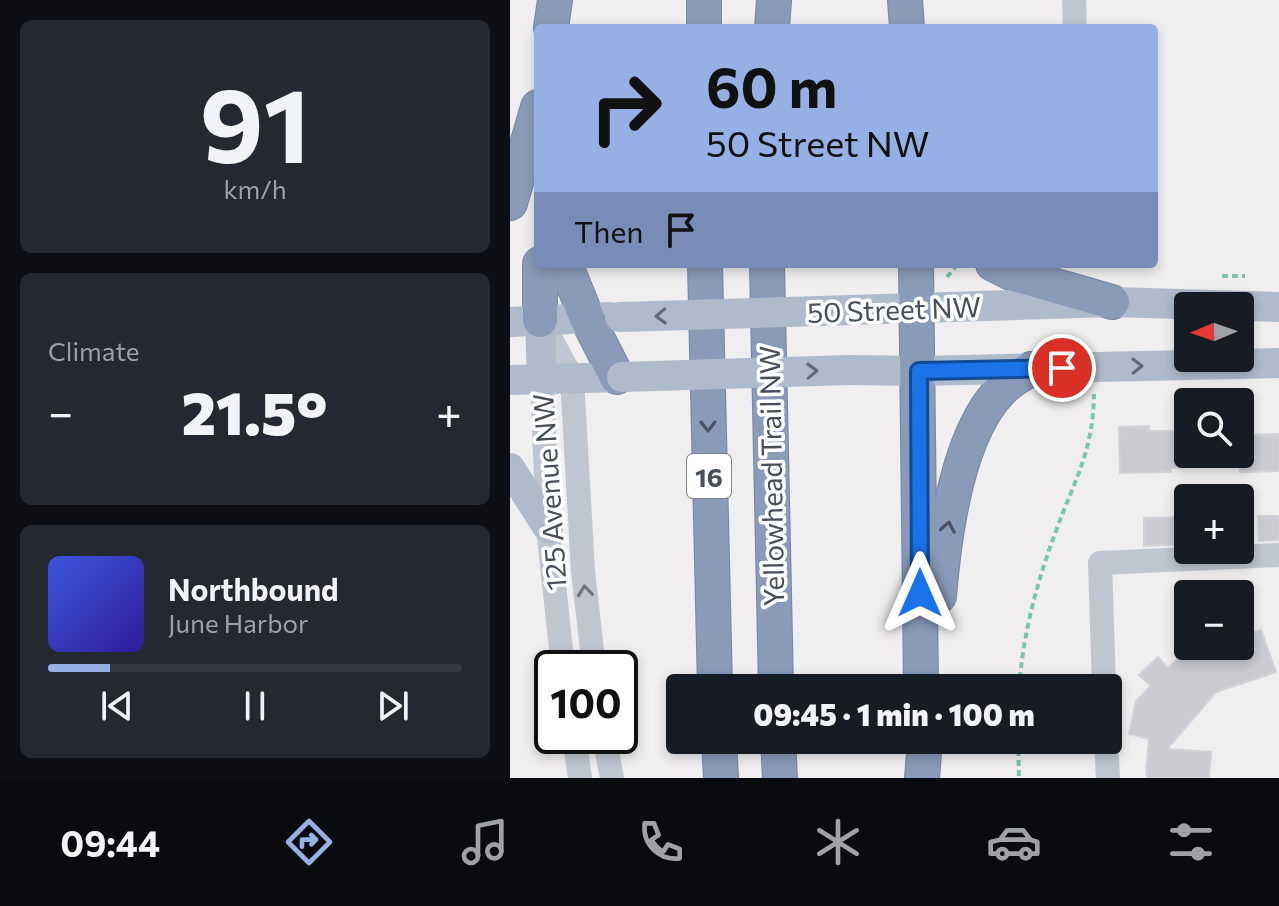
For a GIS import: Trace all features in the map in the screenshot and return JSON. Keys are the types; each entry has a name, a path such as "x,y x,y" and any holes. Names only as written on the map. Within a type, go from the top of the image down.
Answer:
{"highway":[{"path":"552,24 555,0"},
{"path":"704,0 704,24"},
{"path":"772,24 774,0"},
{"path":"905,0 907,24"},
{"path":"510,203 534,121"},
{"path":"525,321 539,268"},
{"path":"568,268 604,317 620,377"},
{"name":"16","path":"705,268 715,674"},
{"name":"Yellowhead Trail NW","path":"767,268 776,674"},
{"path":"916,268 921,674"},
{"path":"1001,268 1112,302"},
{"path":"931,674 946,537 963,463 988,407 1011,381 1031,369"},
{"path":"720,754 721,778"},
{"path":"779,754 780,778"},
{"path":"922,777 923,754"}],"main road":[{"name":"50 Street NW","path":"525,321 1112,302 1279,307"},
{"path":"525,321 557,378"},
{"name":"50 Street NW","path":"510,380 849,370 1279,363"},
{"path":"510,468 548,528"}],"street":[{"path":"1074,0 1075,24"},
{"name":"125 Avenue NW","path":"557,378 548,528 561,650"},
{"name":"125 Avenue NW","path":"557,378 592,650"},
{"path":"1104,674 1100,563 1279,555"},
{"path":"577,754 580,778"},
{"path":"607,754 612,778"},
{"path":"1107,754 1108,778"}],"path":[{"path":"1020,674 1030,615 1055,531 1083,468 1090,444 1094,388"},
{"path":"1018,754 1019,778"}],"building":[{"path":"1149,426 1149,431 1174,431 1174,468 1171,472 1120,473 1119,427"},
{"path":"1279,434 1279,471 1240,472 1240,468 1254,468 1254,435"},
{"path":"1258,516 1279,516 1279,540 1259,541"},
{"path":"1174,517 1174,545 1144,546 1144,518"},
{"path":"1261,630 1276,672 1216,692 1167,749 1211,752 1209,778 1148,778 1149,739 1129,734 1136,701 1151,686 1139,675 1158,657 1168,668 1176,660 1254,660 1254,632"}],"route":[{"path":"920,593 919,371 1062,368"}]}
